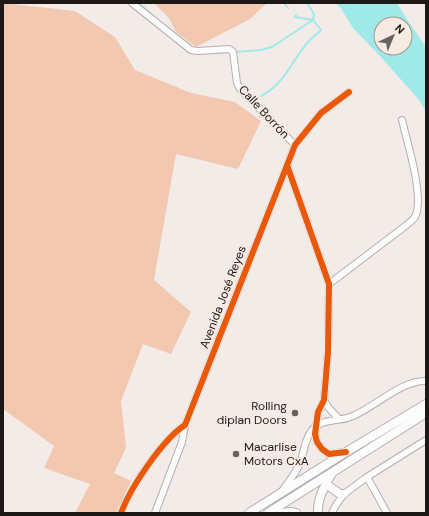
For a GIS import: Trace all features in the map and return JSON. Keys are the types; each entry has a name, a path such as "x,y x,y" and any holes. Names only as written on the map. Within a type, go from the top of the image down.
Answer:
{"main road":[{"path":"248,513 426,404"},
{"path":"268,513 426,413"},
{"path":"318,513 318,506 326,484 333,472"},
{"path":"326,484 340,494 344,494"},
{"path":"282,513 296,513"}],"street":[{"name":"Calle Borrón","path":"132,3 191,50 231,50 233,52 237,83 240,89 295,145"},
{"name":"Avenida José Reyes","path":"121,513 143,472 172,435 185,425 295,145 321,113 349,92"},
{"path":"329,284 408,224 414,217 418,205 417,185 402,120"},
{"path":"287,165 329,284 328,352 324,400 318,412 315,434 317,442 322,449 329,454 346,452"},
{"path":"278,495 299,466 308,437 311,430 316,425 323,422 352,417 407,384 418,380 426,380"},
{"path":"324,400 328,407 340,419"},
{"path":"155,513 182,442 185,425"},
{"path":"332,513 344,494 426,440"},
{"path":"367,478 387,513"}],"shaded area":[{"path":"3,3 75,11 115,37 135,70 191,93 235,102 261,121 238,169 176,154 154,280 191,312 171,354 143,344 121,401 126,448 114,473 131,481 116,513 75,513 90,484 44,468 54,446 3,409"},
{"path":"154,3 267,3 250,19 196,47 176,32 169,18"}],"water":[{"path":"335,3 397,3 405,16 373,16 373,49 353,28 340,7"},
{"path":"413,28 426,47 426,111 419,100 380,56 413,56"}],"waterway":[{"path":"138,3 150,13"},
{"path":"284,3 288,8"},
{"path":"307,3 314,14 313,20"},
{"path":"261,96 275,87 310,40 321,30 313,20 295,17 296,15"},
{"path":"235,52 261,50 272,47 313,20"},
{"path":"213,53 227,52"}],"cycle path":[{"path":"121,513 139,478 157,452 176,432 185,425 295,145 321,113 349,92"},
{"path":"287,165 329,284 328,352 324,400 318,412 315,434 317,442 322,449 329,454 346,452"}],"place":[{"name":"Rolling diplan Doors","path":"295,413"},
{"name":"Macarlise Motors CxA","path":"236,454"}]}
